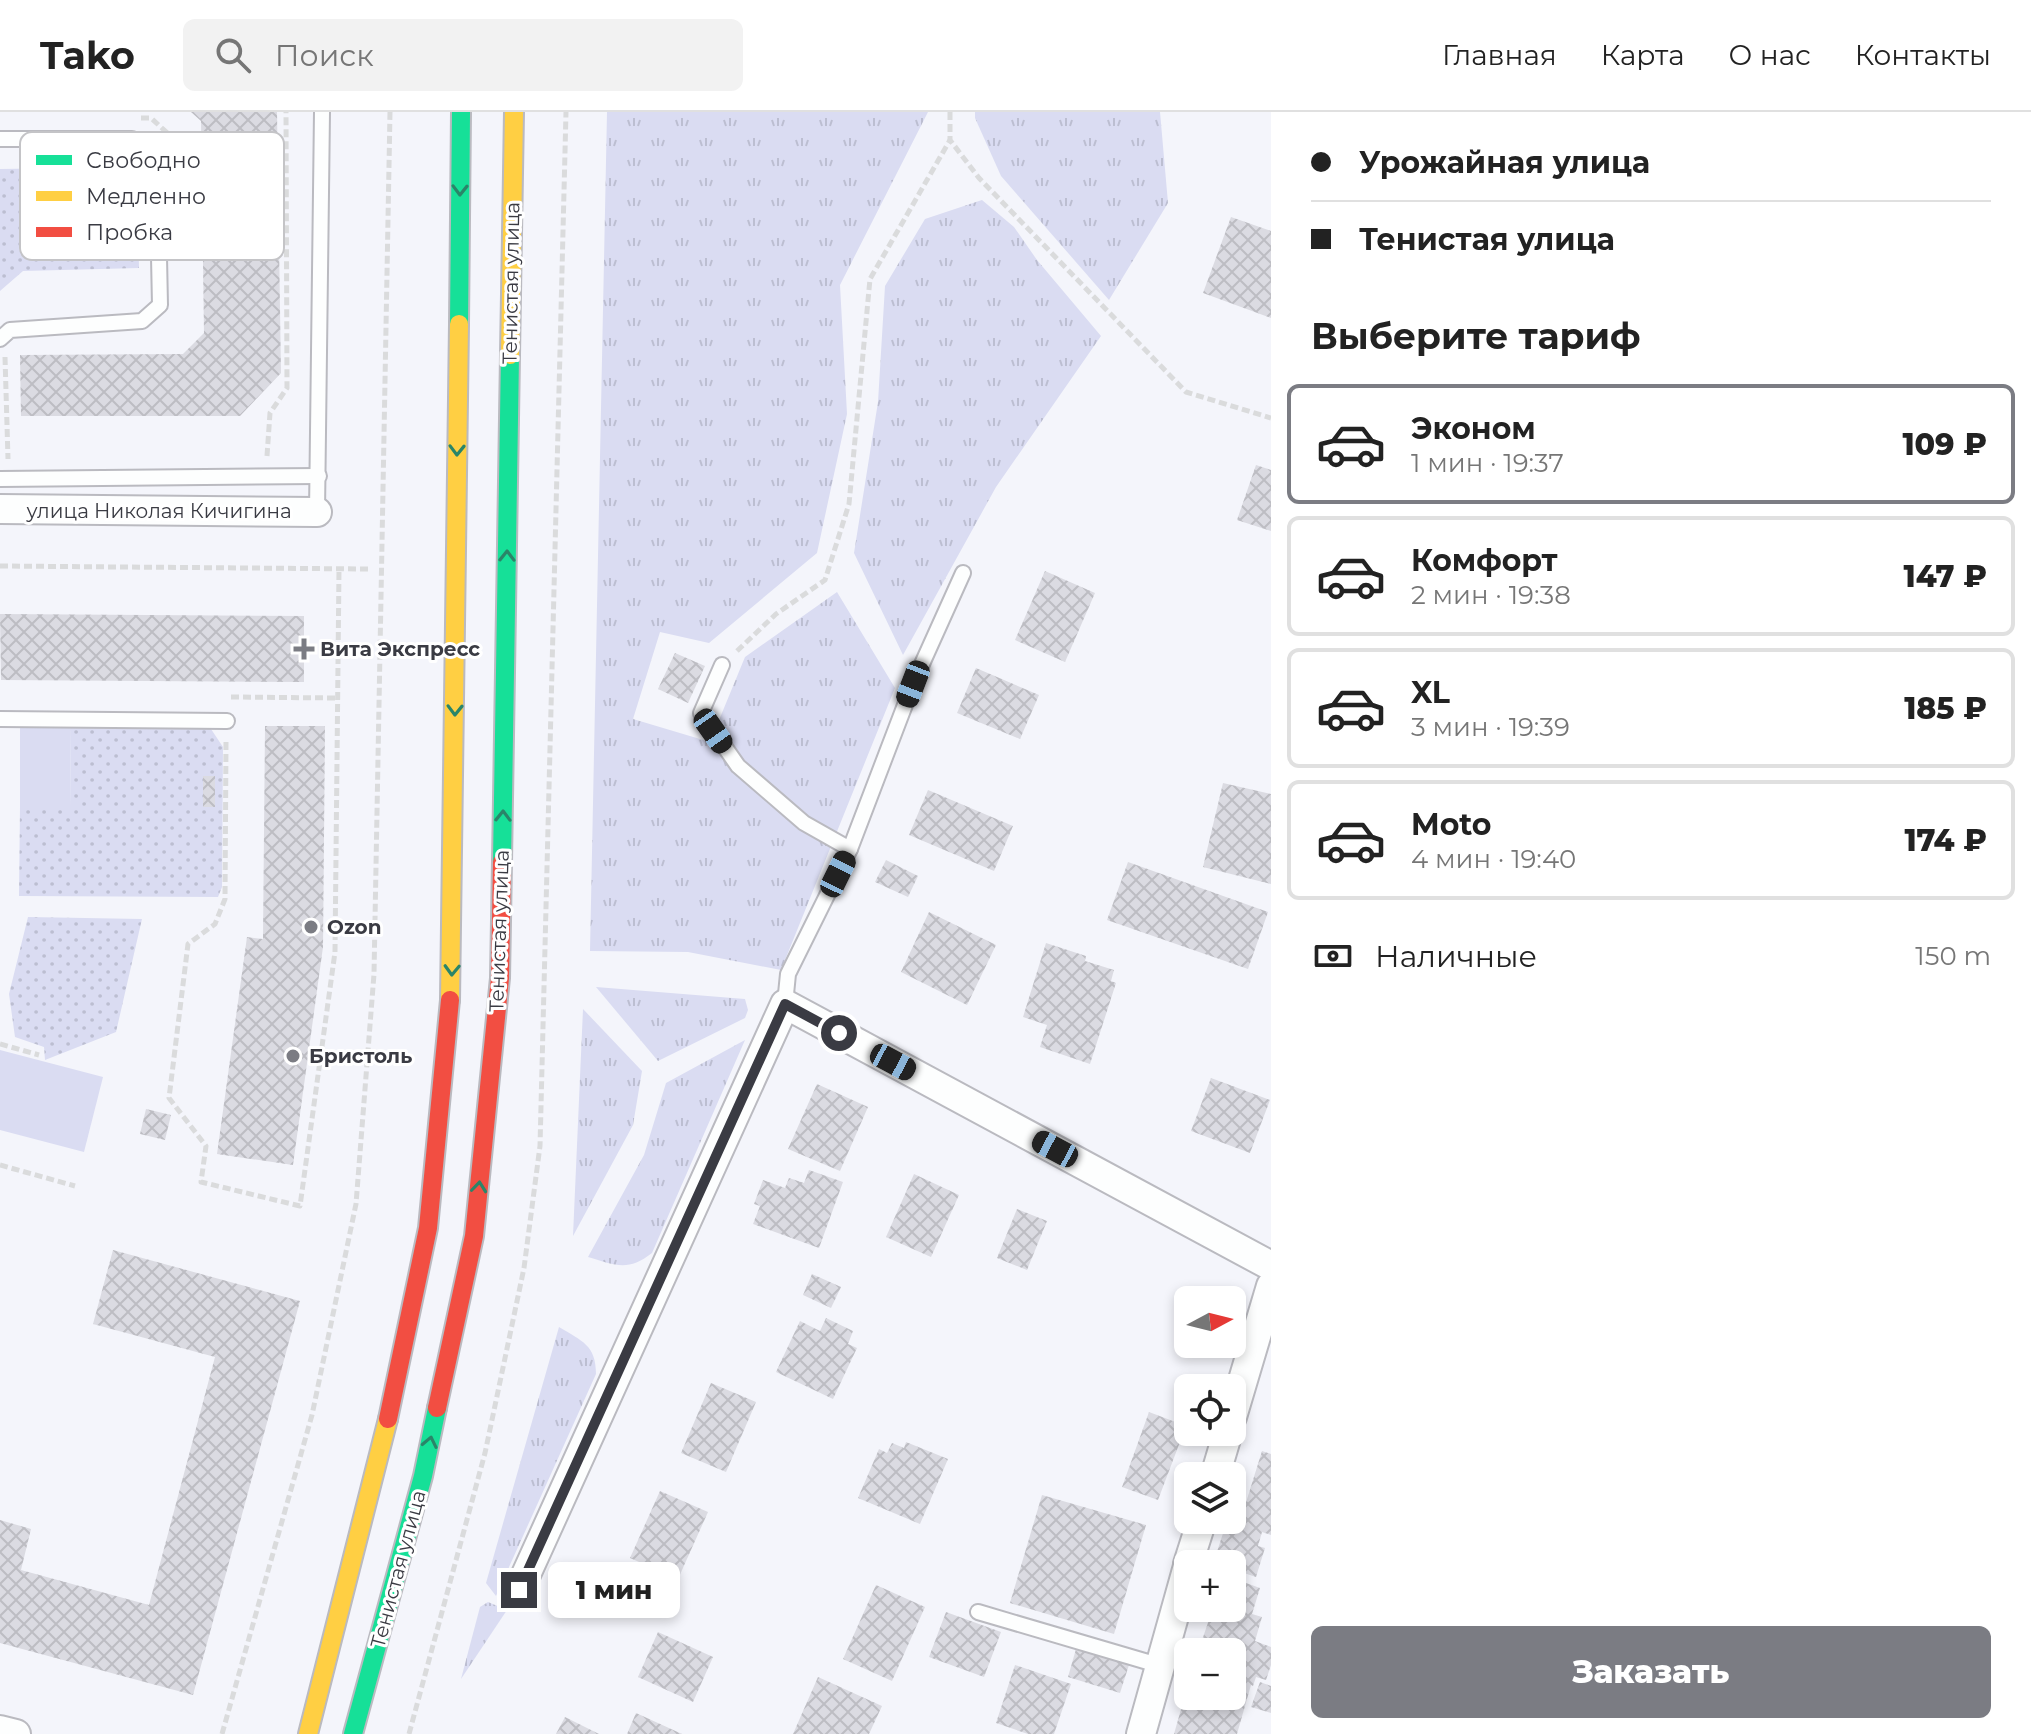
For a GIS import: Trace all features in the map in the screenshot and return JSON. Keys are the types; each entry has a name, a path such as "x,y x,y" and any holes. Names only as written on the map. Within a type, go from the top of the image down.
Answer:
{"main road":[{"path":"308,1734 380,1455 428,1228 452,977 461,112"},
{"name":"Тенистая улица","path":"353,1734 423,1476 474,1236 500,978 514,112"}],"street":[{"name":"улица Николая Кичигина","path":"0,509 317,512"},
{"path":"519,1590 785,1004 1271,1266"},
{"path":"1245,1374 1271,1286"},
{"path":"1141,1734 1174,1612"},
{"path":"0,1730 16,1734"}],"lane":[{"path":"317,512 322,112"},
{"path":"0,339 10,330 142,321 160,305 159,260"},
{"path":"4,480 319,476"},
{"path":"785,1004 788,974 850,849 913,684 963,573"},
{"path":"722,665 701,713 738,766 804,823 850,849"},
{"path":"0,719 227,721"},
{"path":"978,1612 1158,1665"}],"path":[{"path":"265,477 270,413 287,388 286,112"},
{"path":"222,1734 312,1415 356,1204 374,974 390,112"},
{"path":"722,665 776,614 825,580 849,504 870,279 950,140 950,112"},
{"path":"138,118 151,118 166,132"},
{"path":"950,140 979,178 1186,392 1271,418"},
{"path":"4,480 5,355"},
{"path":"0,566 370,569"},
{"path":"227,721 225,899 215,924 188,944 169,1098 206,1146 201,1182 300,1206 335,952 339,569"},
{"path":"0,1044 39,1055"},
{"path":"0,1165 75,1186"}],"green space":[{"path":"607,112 928,112 840,285 847,414 817,553 709,643 660,632 633,719 710,742 745,657 837,592 895,688 781,970 688,952 590,951"},
{"path":"975,112 1160,112 1168,203 1109,300 1001,176"},
{"path":"0,169 20,169 20,260 139,260 139,268 23,271 0,291"},
{"path":"982,200 1014,227 1037,260 1101,336 996,487 903,655 854,553 878,402 885,286 925,219"},
{"path":"20,727 71,728 70,806 20,806"},
{"path":"71,728 211,729 223,747 222,887 218,897 19,896 20,806 70,806"},
{"path":"28,917 142,919 116,1032 45,1060 44,1047 15,1037 9,994"},
{"path":"596,987 745,999 748,1010 745,1018 658,1061"},
{"path":"583,1009 642,1071 633,1125 573,1236"},
{"path":"745,1040 652,1253 628,1265 588,1257 644,1155 666,1083"},
{"path":"0,1050 103,1077 84,1152 0,1130"},
{"path":"559,1327 581,1340 590,1350 596,1374 496,1596 486,1583"},
{"path":"488,1602 507,1610 461,1679 480,1607"}],"building":[{"path":"191,112 277,112 277,132 201,132 201,121"},
{"path":"1231,217 1271,231 1271,318 1203,293"},
{"path":"203,260 279,260 281,373 240,416 21,416 20,355 183,354 204,333"},
{"path":"1256,465 1271,470 1271,531 1237,520"},
{"path":"1045,571 1095,593 1065,662 1015,640"},
{"path":"0,614 304,616 304,682 1,680"},
{"path":"675,653 705,666 688,703 658,689"},
{"path":"976,668 1039,695 1020,739 957,713"},
{"path":"265,726 325,726 323,947 293,1165 217,1154 247,937 263,939"},
{"path":"203,776 215,776 215,807 203,807"},
{"path":"1223,783 1271,794 1271,884 1203,867"},
{"path":"928,790 1013,826 994,871 909,835"},
{"path":"886,860 918,876 908,897 875,882"},
{"path":"1128,862 1268,912 1248,969 1107,920"},
{"path":"929,912 996,945 967,1005 901,972"},
{"path":"1046,943 1086,956 1085,961 1114,970 1111,981 1116,983 1090,1064 1040,1047 1047,1025 1023,1017"},
{"path":"1211,1078 1270,1100 1250,1153 1191,1131"},
{"path":"817,1084 868,1107 840,1171 788,1149"},
{"path":"146,1109 171,1115 165,1140 140,1134"},
{"path":"809,1170 843,1182 819,1248 753,1224 760,1206 754,1204 763,1180 785,1188 789,1178 804,1183"},
{"path":"914,1174 959,1195 931,1257 886,1237"},
{"path":"1017,1209 1047,1221 1027,1270 997,1258"},
{"path":"113,1250 300,1301 193,1695 0,1643 0,1520 31,1529 21,1570 149,1605 215,1357 93,1324"},
{"path":"812,1274 841,1287 831,1308 803,1295"},
{"path":"826,1318 853,1331 848,1344 857,1348 833,1399 776,1372 800,1321 820,1331"},
{"path":"711,1383 756,1402 726,1472 681,1453"},
{"path":"1149,1412 1174,1421 1174,1446 1178,1446 1158,1500 1122,1487"},
{"path":"906,1442 948,1459 920,1524 858,1498 879,1449 887,1453 892,1443 904,1448"},
{"path":"1262,1451 1271,1454 1271,1535 1262,1532 1258,1546 1265,1548 1256,1577 1246,1574 1246,1550 1218,1550 1223,1534 1246,1534 1246,1502"},
{"path":"660,1491 708,1512 678,1579 630,1558"},
{"path":"1042,1495 1146,1525 1114,1634 1010,1603"},
{"path":"1246,1583 1260,1588 1252,1614 1262,1617 1255,1641 1271,1647 1271,1665 1266,1680 1256,1677 1246,1702 1246,1638 1203,1638 1208,1622 1246,1622"},
{"path":"876,1585 925,1607 892,1681 843,1659"},
{"path":"946,1612 1001,1632 984,1677 929,1657"},
{"path":"658,1632 713,1657 693,1702 638,1677"},
{"path":"1076,1649 1129,1665 1120,1693 1068,1677"},
{"path":"1015,1665 1071,1684 1054,1734 1028,1734 996,1723"},
{"path":"818,1677 882,1706 869,1734 793,1734"},
{"path":"1260,1682 1271,1686 1271,1713 1251,1707"},
{"path":"1181,1710 1244,1710 1237,1734 1174,1734"},
{"path":"636,1713 682,1734 627,1734"},
{"path":"565,1717 599,1734 556,1734"}],"traffic: fast":[{"path":"459,324 461,112"},
{"path":"502,862 510,355"},
{"path":"353,1734 423,1476 437,1408"}],"traffic: slow":[{"path":"510,355 514,112"},
{"path":"450,1000 459,324"},
{"path":"308,1734 388,1419"}],"traffic: jam":[{"path":"437,1408 474,1236 500,978 502,862"},
{"path":"388,1419 428,1228 450,1000"}],"place":[{"name":"Вита Экспресс","path":"304,649"},
{"name":"Ozon","path":"311,927"},
{"name":"Бристоль","path":"293,1056"}],"route":[{"path":"519,1590 785,1004 839,1033"}]}
